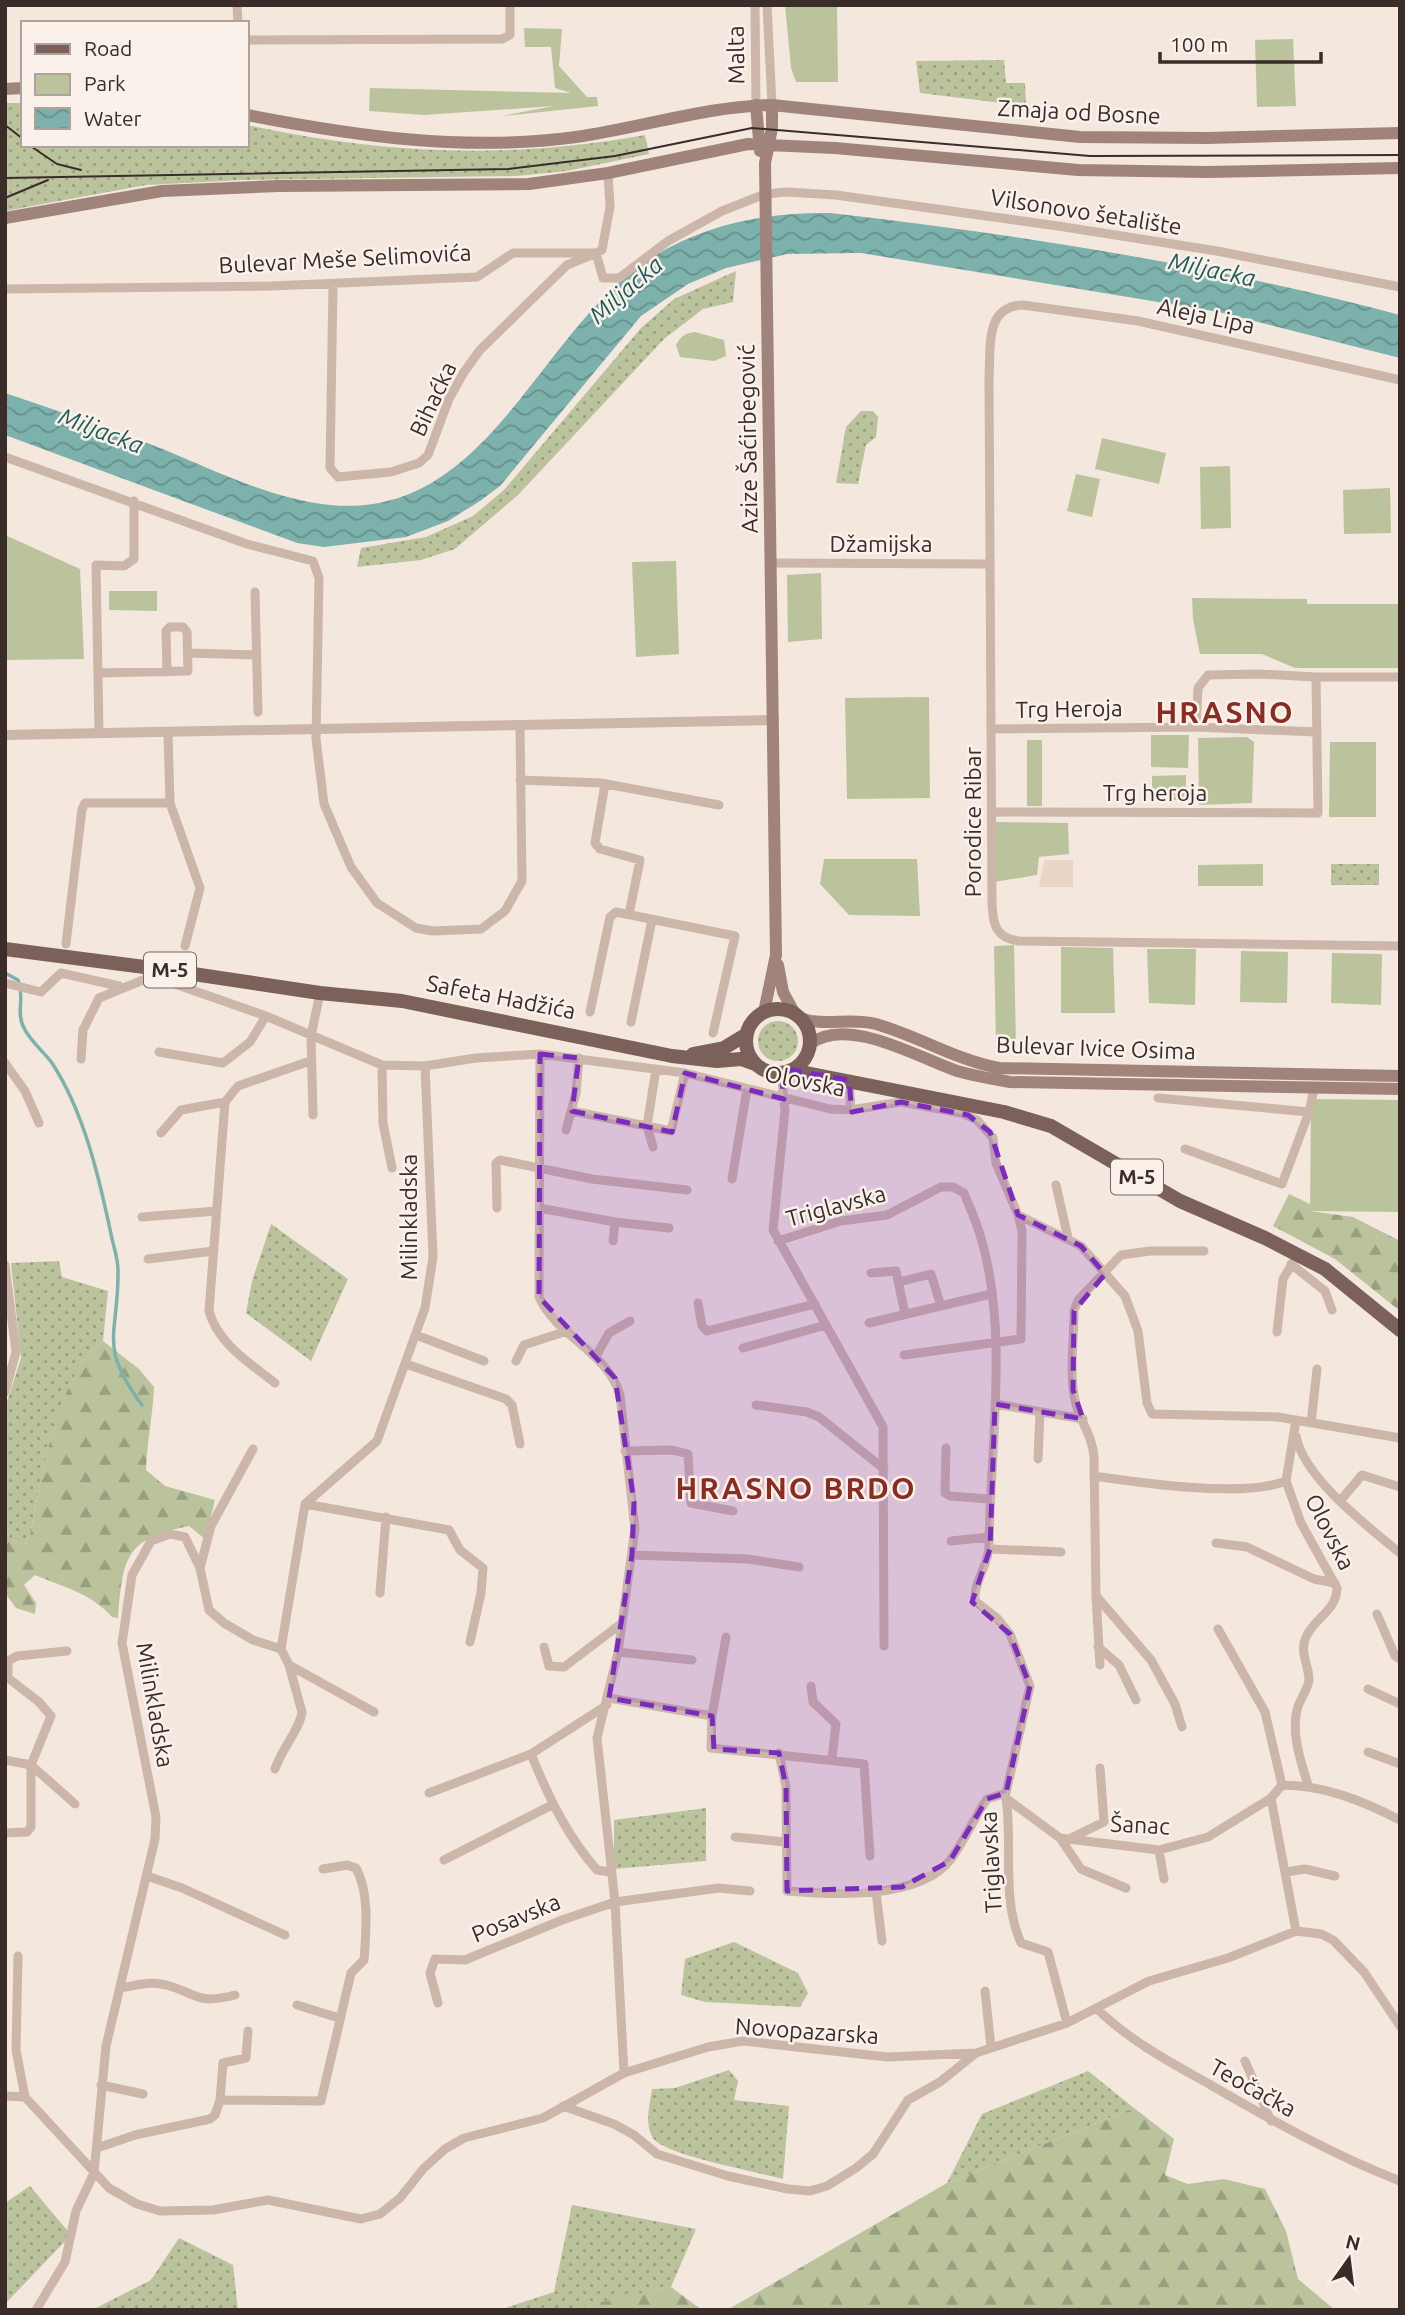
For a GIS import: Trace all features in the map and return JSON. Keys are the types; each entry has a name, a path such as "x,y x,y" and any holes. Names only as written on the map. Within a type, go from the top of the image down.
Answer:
{"main road":[{"name":"Zmaja od Bosne","path":"756,105 1080,137 1207,138 1400,133"},
{"path":"248,115 377,138 517,142 576,137 756,105"},
{"name":"Azize Šaćirbegović","path":"756,105 765,147"},
{"name":"Azize Šaćirbegović","path":"772,105 765,147 765,215 776,955 783,992 797,1016"},
{"path":"5,218 162,191 286,185 529,184 608,173 737,144 1078,170 1207,172 1400,168"},
{"name":"Safeta Hadžića","path":"5,949 320,993 402,1001 672,1056 717,1061 741,1059 755,1064"},
{"name":"Azize Šaćirbegović","path":"764,1012 776,955"},
{"path":"764,1012 785,1010 797,1016 806,1027 808,1049 786,1072"},
{"name":"M-5","path":"747,1034 755,1019 764,1012"},
{"name":"Bulevar Ivice Osima","path":"797,1016 817,1022 846,1020 876,1024 967,1059 999,1068 1400,1076"},
{"path":"747,1034 746,1045 755,1064"},
{"name":"Safeta Hadžića","path":"672,1056 724,1048 747,1034"},
{"name":"Bulevar Ivice Osima","path":"808,1049 825,1036 858,1036 959,1071 1010,1082 1400,1089"},
{"name":"M-5","path":"808,1049 820,1068 849,1080"},
{"name":"M-5","path":"755,1064 763,1069 849,1080 1003,1112 1051,1126 1180,1201 1351,1288 1400,1330"}],"street":[{"path":"248,40 502,39 510,35 512,27 510,5"},
{"name":"Malta","path":"755,5 756,105"},
{"name":"Malta","path":"767,5 772,105"},
{"path":"608,173 610,207 605,244 596,253 603,278 619,278 668,241 722,211 765,194"},
{"name":"Vilsonovo šetalište","path":"765,194 836,195 1058,226 1217,251 1400,287"},
{"name":"Bulevar Meše Selimovića","path":"5,289 333,284 477,277 513,253 596,253"},
{"name":"Bihaćka","path":"333,284 330,468 338,477 391,472 412,466 428,455 449,399 480,350 567,265 596,253"},
{"name":"Aleja Lipa","path":"1003,310 1010,305 1023,305 1138,321 1400,380"},
{"name":"Porodice Ribar","path":"1003,310 992,325 989,378 993,923 1000,935 1007,940 1400,946"},
{"path":"5,457 247,544 308,558 316,566 319,578 316,731 324,804 351,867 377,903 416,928 481,929 505,911 522,881 520,726"},
{"path":"99,733 96,565 124,566 134,559 134,502"},
{"name":"Džamijska","path":"771,562 990,564"},
{"path":"254,592 258,712"},
{"path":"98,673 167,672 188,671 186,629 170,627 166,631 167,672"},
{"path":"189,653 256,654"},
{"path":"1196,727 1198,688 1208,675 1400,677"},
{"path":"1316,677 1317,732"},
{"path":"5,735 168,734 774,720"},
{"name":"Trg Heroja","path":"991,729 1196,727 1317,732"},
{"name":"Trg heroja","path":"992,812 1318,813 1317,732"},
{"path":"168,734 170,803 200,882 200,894 185,946"},
{"path":"520,780 605,783 719,805"},
{"path":"605,783 595,843 600,849 640,860 629,914"},
{"path":"66,944 82,809 85,803 170,803"},
{"path":"590,1012 610,917 616,912 629,914 736,936 713,1033"},
{"path":"631,1021 652,920"},
{"path":"5,983 41,992 61,974 121,987"},
{"path":"81,1059 83,1030 99,998 143,980 172,982 266,1016 311,1036"},
{"path":"313,1115 311,1036 320,993"},
{"path":"159,1052 223,1063 250,1042 266,1016"},
{"name":"Olovska","path":"311,1036 382,1065 425,1066 476,1058 540,1054 685,1073 830,1109 851,1110 901,1102 961,1113 977,1120 993,1138 996,1163 1018,1216 1023,1334 1021,1339 994,1341"},
{"path":"540,1054 539,1297 547,1311 596,1356 615,1378 620,1395 625,1451 634,1502 632,1555 618,1652 608,1702 597,1738 615,1902 624,2073"},
{"path":"566,1130 572,1111 579,1058"},
{"path":"275,1383 228,1345 213,1327 209,1311 225,1102 237,1086 310,1060"},
{"path":"5,1063 25,1091 39,1122"},
{"path":"382,1065 383,1123 392,1168"},
{"name":"Milinkladska","path":"305,1504 377,1441 416,1335 431,1283 433,1257 425,1066"},
{"path":"653,1147 647,1126 656,1069"},
{"name":"Triglavska","path":"786,1072 773,1207 773,1230 778,1241 841,1221 887,1215 942,1187 953,1187 964,1193 981,1238 994,1341 995,1404 989,1499 990,1549 975,1601 993,1614 1010,1634 1030,1686 1006,1796 1010,1903 1021,1943 1046,1950 1067,2023"},
{"path":"572,1111 668,1131 673,1128 685,1073"},
{"path":"849,1080 851,1110"},
{"path":"1185,1149 1280,1184 1309,1112 1314,1088"},
{"path":"732,1179 747,1089"},
{"path":"1158,1098 1309,1112"},
{"path":"161,1133 181,1110 225,1102"},
{"path":"497,1208 497,1161 540,1166 592,1179 687,1190"},
{"path":"1056,1185 1068,1238"},
{"path":"539,1208 615,1222 669,1228"},
{"path":"142,1217 217,1211"},
{"path":"1018,1216 1081,1246 1131,1306 1143,1356 1147,1404 1152,1414 1247,1415 1296,1420 1400,1438"},
{"path":"613,1241 615,1222"},
{"path":"778,1241 881,1421 884,1469 884,1646"},
{"path":"148,1259 214,1251"},
{"path":"1100,1665 1093,1442 1073,1391 1074,1311 1078,1300 1125,1254 1204,1251"},
{"path":"1278,1332 1283,1279 1295,1259 1325,1291 1332,1310"},
{"path":"5,1265 16,1352 5,1392"},
{"path":"871,1273 894,1270 905,1314"},
{"path":"899,1282 932,1274 941,1306"},
{"path":"869,1323 990,1294"},
{"path":"698,1303 702,1326 707,1331 815,1304"},
{"path":"596,1356 609,1333 630,1321"},
{"path":"743,1349 826,1325"},
{"path":"516,1361 524,1345 568,1331"},
{"path":"416,1335 484,1361"},
{"path":"904,1355 994,1341"},
{"path":"406,1364 506,1399 512,1405 520,1444"},
{"path":"1311,1423 1317,1369"},
{"path":"995,1404 1083,1419"},
{"path":"756,1405 819,1416 884,1469"},
{"path":"1038,1460 1040,1412"},
{"name":"Olovska","path":"1296,1420 1286,1481 1301,1523 1335,1583 1337,1597 1333,1606 1304,1641 1304,1658 1309,1677 1296,1717 1299,1754 1308,1785"},
{"name":"Olovska","path":"1294,1431 1302,1453 1324,1483 1400,1553"},
{"path":"946,1448 945,1493 950,1496 989,1499"},
{"path":"200,1568 211,1526 253,1449"},
{"path":"625,1451 685,1452 691,1457 691,1503 733,1511"},
{"name":"Olovska","path":"1341,1500 1362,1475 1400,1487"},
{"name":"Olovska","path":"1094,1476 1168,1486 1262,1487 1286,1481"},
{"path":"275,1769 286,1741 302,1719 289,1665 281,1649 305,1504 449,1530 460,1550 479,1562 483,1575 470,1642"},
{"path":"380,1593 386,1517"},
{"name":"Milinkladska","path":"36,2310 65,2262 76,2211 94,2173 106,2046 147,1876 156,1817 122,1643 127,1599 140,1556 151,1541 170,1534 181,1534 200,1568 209,1610 224,1623 253,1640 281,1649"},
{"path":"951,1541 989,1537"},
{"path":"1216,1543 1247,1547 1314,1579 1335,1583"},
{"path":"990,1549 1061,1552"},
{"path":"632,1555 748,1559 799,1567"},
{"path":"1096,1596 1151,1660 1175,1704 1182,1727"},
{"path":"1377,1614 1395,1656 1400,1659"},
{"path":"544,1647 549,1666 564,1667 622,1623"},
{"path":"1218,1629 1265,1712 1282,1785 1308,1785 1363,1802 1400,1820"},
{"path":"726,1637 712,1716 711,1748 832,1759 866,1767 870,1856"},
{"path":"1098,1647 1119,1665 1136,1699"},
{"path":"5,1833 27,1832 31,1827 31,1766 51,1716 39,1702 8,1678 8,1661 17,1656 67,1651"},
{"path":"618,1652 692,1660"},
{"path":"289,1665 373,1712"},
{"path":"811,1686 813,1702 836,1724 832,1759"},
{"path":"1368,1689 1400,1704"},
{"path":"429,1793 531,1754 608,1702 712,1716"},
{"path":"1367,1752 1400,1764"},
{"path":"779,1753 786,1787 787,1891 876,1892 883,1941"},
{"path":"531,1754 552,1805 592,1864 604,1873 611,1872"},
{"path":"5,1760 31,1766 75,1804"},
{"path":"1100,1768 1104,1822 1065,1838 1081,1869 1126,1888"},
{"name":"Šanac","path":"1006,1796 1065,1838 1159,1850 1208,1837 1271,1798 1282,1785"},
{"name":"Triglavska","path":"876,1892 925,1879 950,1861 987,1799 1006,1796"},
{"path":"1271,1798 1296,1931 1321,1934 1333,1940 1364,1972 1400,2026"},
{"path":"444,1860 552,1805"},
{"path":"735,1837 786,1842"},
{"path":"1159,1850 1164,1879"},
{"path":"220,2101 321,2101 351,1973 364,1960 365,1909 361,1877 356,1868 347,1865 323,1869"},
{"path":"1287,1872 1306,1869 1335,1877"},
{"path":"147,1876 285,1935"},
{"name":"Posavska","path":"439,2003 430,1973 435,1959 465,1960 562,1920 615,1902 719,1888 750,1891"},
{"name":"Novopazarska","path":"563,2106 614,2124 634,2135 657,2154 728,2176 810,2191 827,2186 873,2154 908,2100 940,2082 976,2053 1067,2023 1098,2010 1149,1981 1228,1958 1296,1931"},
{"path":"5,2096 25,2096 16,2050 18,1956"},
{"path":"121,1988 141,1984 164,1984 199,2000 235,1994"},
{"path":"985,1991 991,2047"},
{"path":"297,2005 339,2018"},
{"name":"Teočačka","path":"1098,2010 1147,2051 1271,2121 1400,2181"},
{"path":"97,2148 135,2135 210,2119 215,2115 220,2101 223,2063 246,2058 247,2031"},
{"name":"Novopazarska","path":"25,2096 94,2173 118,2195 160,2211 213,2210 268,2200 360,2219 380,2214 445,2149 464,2138 543,2118 624,2073 708,2047 743,2041 887,2057 976,2053"},
{"path":"1245,2061 1271,2121"},
{"path":"101,2085 143,2094"}],"highlighted area":[{"path":"540,1054 579,1058 572,1111 672,1132 685,1073 784,1099 781,1073 791,1070 849,1080 852,1112 901,1102 968,1115 990,1132 1018,1215 1081,1246 1105,1274 1074,1311 1073,1390 1083,1419 995,1404 990,1549 972,1602 1010,1634 1030,1686 1006,1793 987,1799 950,1861 902,1887 787,1891 786,1787 779,1753 714,1749 712,1716 609,1698 632,1555 634,1502 615,1378 539,1297"}],"green space":[{"path":"785,5 837,5 838,82 796,82 791,68"},
{"path":"524,28 562,29 559,66 587,97 597,97 598,106 502,116 554,106 424,115 369,111 370,88 571,93 555,88 551,47 525,47"},
{"path":"1293,39 1296,106 1257,107 1255,40"},
{"path":"1004,60 1006,83 1025,83 1026,106 920,93 916,61"},
{"path":"5,103 21,103 21,147 248,147 248,125 347,142 445,150 544,148 645,135 649,154 567,171 517,176 243,180 146,185 5,211"},
{"path":"736,271 733,302 703,309 664,339 518,495 455,549 421,560 357,567 361,548 426,537 473,516 504,490 641,328 674,299"},
{"path":"695,332 724,340 726,356 714,361 680,357 676,345 686,334"},
{"path":"861,411 873,411 878,417 876,437 866,445 858,484 836,483 846,427"},
{"path":"1102,438 1166,453 1159,484 1095,469"},
{"path":"1230,466 1231,528 1201,529 1200,467"},
{"path":"1076,474 1100,479 1092,517 1067,511"},
{"path":"1390,488 1391,533 1344,534 1343,490"},
{"path":"5,535 80,569 84,659 5,660"},
{"path":"676,561 679,654 636,657 632,562"},
{"path":"821,573 822,639 788,642 787,575"},
{"path":"109,591 157,591 157,611 109,610"},
{"path":"1192,598 1307,599 1307,604 1400,604 1400,668 1295,668 1262,654 1200,654"},
{"path":"929,697 930,798 847,799 845,698"},
{"path":"1151,735 1189,735 1188,768 1151,767"},
{"path":"1247,737 1254,742 1252,803 1199,805 1198,738"},
{"path":"1027,740 1042,740 1042,806 1027,806"},
{"path":"1330,742 1376,742 1376,817 1329,817"},
{"path":"1186,775 1186,800 1152,800 1152,776"},
{"path":"995,822 1068,823 1069,854 1039,857 1037,875 994,882"},
{"path":"824,859 917,859 920,916 849,915 820,884"},
{"path":"1263,864 1263,886 1198,886 1198,865"},
{"path":"1331,864 1379,864 1379,885 1331,885"},
{"path":"1014,945 1016,1046 996,1046 994,946"},
{"path":"1061,947 1113,948 1115,1013 1061,1013"},
{"path":"1147,949 1196,949 1195,1005 1149,1003"},
{"path":"1241,951 1288,952 1287,1003 1240,1002"},
{"path":"1332,953 1382,954 1381,1005 1331,1003"},
{"path":"778,1021 786,1022 792,1027 797,1033 797,1049 792,1055 786,1060 778,1061 770,1060 764,1055 759,1049 758,1041 759,1033 764,1027 770,1022"},
{"path":"1311,1099 1400,1100 1400,1212 1310,1211"},
{"path":"1289,1194 1310,1204 1310,1211 1353,1217 1400,1241 1400,1311 1335,1259 1273,1226"},
{"path":"271,1224 348,1279 311,1361 246,1313 252,1281"},
{"path":"59,1261 62,1277 108,1291 103,1341 87,1356 63,1402 46,1459 30,1535 24,1545 11,1539 5,1531 5,1408 21,1358 11,1263"},
{"path":"103,1341 139,1369 154,1387 146,1470 165,1486 215,1500 205,1539 189,1526 152,1537 131,1554 122,1580 118,1618 112,1617 86,1596 35,1575 24,1585 36,1603 35,1614 16,1608 5,1593 5,1531 11,1539 24,1545 30,1535 53,1430 63,1402 87,1356"},
{"path":"706,1808 706,1861 614,1869 614,1820"},
{"path":"734,1942 798,1973 808,1993 800,2007 705,2002 681,1995 685,1959"},
{"path":"729,2070 738,2081 734,2100 789,2106 783,2179 674,2151 653,2138 650,2132 648,2120 652,2089 675,2088"},
{"path":"1088,2071 1134,2108 947,2183 982,2114"},
{"path":"1134,2108 1174,2139 1165,2175 1188,2184 1224,2179 1265,2189 1286,2231 1298,2279 1335,2310 727,2310 947,2183"},
{"path":"30,2186 71,2235 5,2304 5,2203"},
{"path":"572,2205 696,2229 671,2287 570,2310 499,2310 554,2292"},
{"path":"179,2238 233,2265 238,2310 92,2310 151,2280"},
{"path":"671,2287 702,2310 570,2309"}],"shaded area":[{"path":"1044,860 1073,860 1073,887 1039,887"}],"water":[{"name":"Miljacka","path":"830,213 1117,253 1330,297 1400,315 1400,358 1219,312 861,253 787,254 726,268 688,284 641,316 500,486 448,521 406,537 324,547 297,543 5,435 5,393 165,450 266,491 330,505 384,502 430,484 469,455 505,417 606,295 644,263 687,239 733,223 782,215"}],"waterway":[{"path":"5,973 18,980 23,1026 63,1082 89,1146 118,1265 115,1353 119,1367 142,1405"}],"tram line":[{"path":"5,125 21,137"},
{"path":"5,178 508,169 615,156 752,128 1090,156 1400,155"},
{"path":"32,147 57,164 81,170"},
{"path":"5,198 48,180"}],"district":[{"name":"HRASNO","path":"1225,713"},
{"name":"HRASNO BRDO","path":"796,1489"}]}
